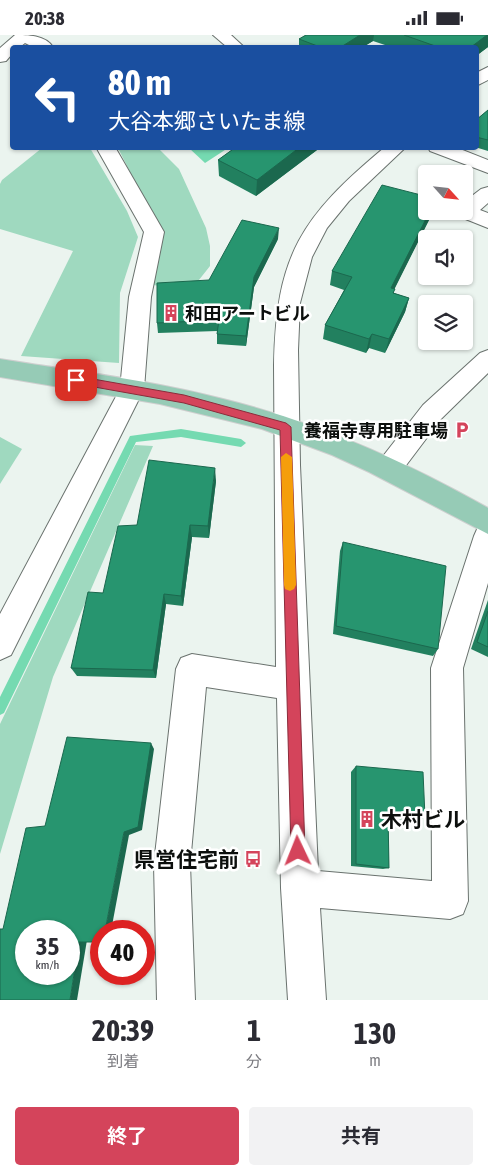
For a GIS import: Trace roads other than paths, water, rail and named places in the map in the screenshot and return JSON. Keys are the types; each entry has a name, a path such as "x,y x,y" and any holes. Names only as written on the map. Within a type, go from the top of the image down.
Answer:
{"main road":[{"path":"0,368 184,399 286,427 344,448 389,468 439,493 488,522"}],"street":[{"path":"221,35 234,45"},
{"path":"14,45 24,36 41,45"},
{"path":"0,57 10,48"},
{"path":"0,645 132,389 140,297 154,232 107,150"},
{"path":"307,1000 299,888 292,685 286,427 287,313 292,282 312,233 343,194 394,150"},
{"path":"445,150 488,167"},
{"path":"488,193 465,211 488,221"},
{"path":"389,468 432,412 488,359"},
{"path":"299,888 450,901 447,668 488,536"},
{"path":"176,1000 172,865 192,669 292,685"}],"waterway":[{"path":"0,709 133,439 181,433 241,443"}],"place":[{"name":"和田アートビル","path":"171,313"},
{"name":"養福寺専用駐車場","path":"462,430"},
{"name":"木村ビル","path":"367,819"},
{"name":"県営住宅前","path":"253,859"}]}
